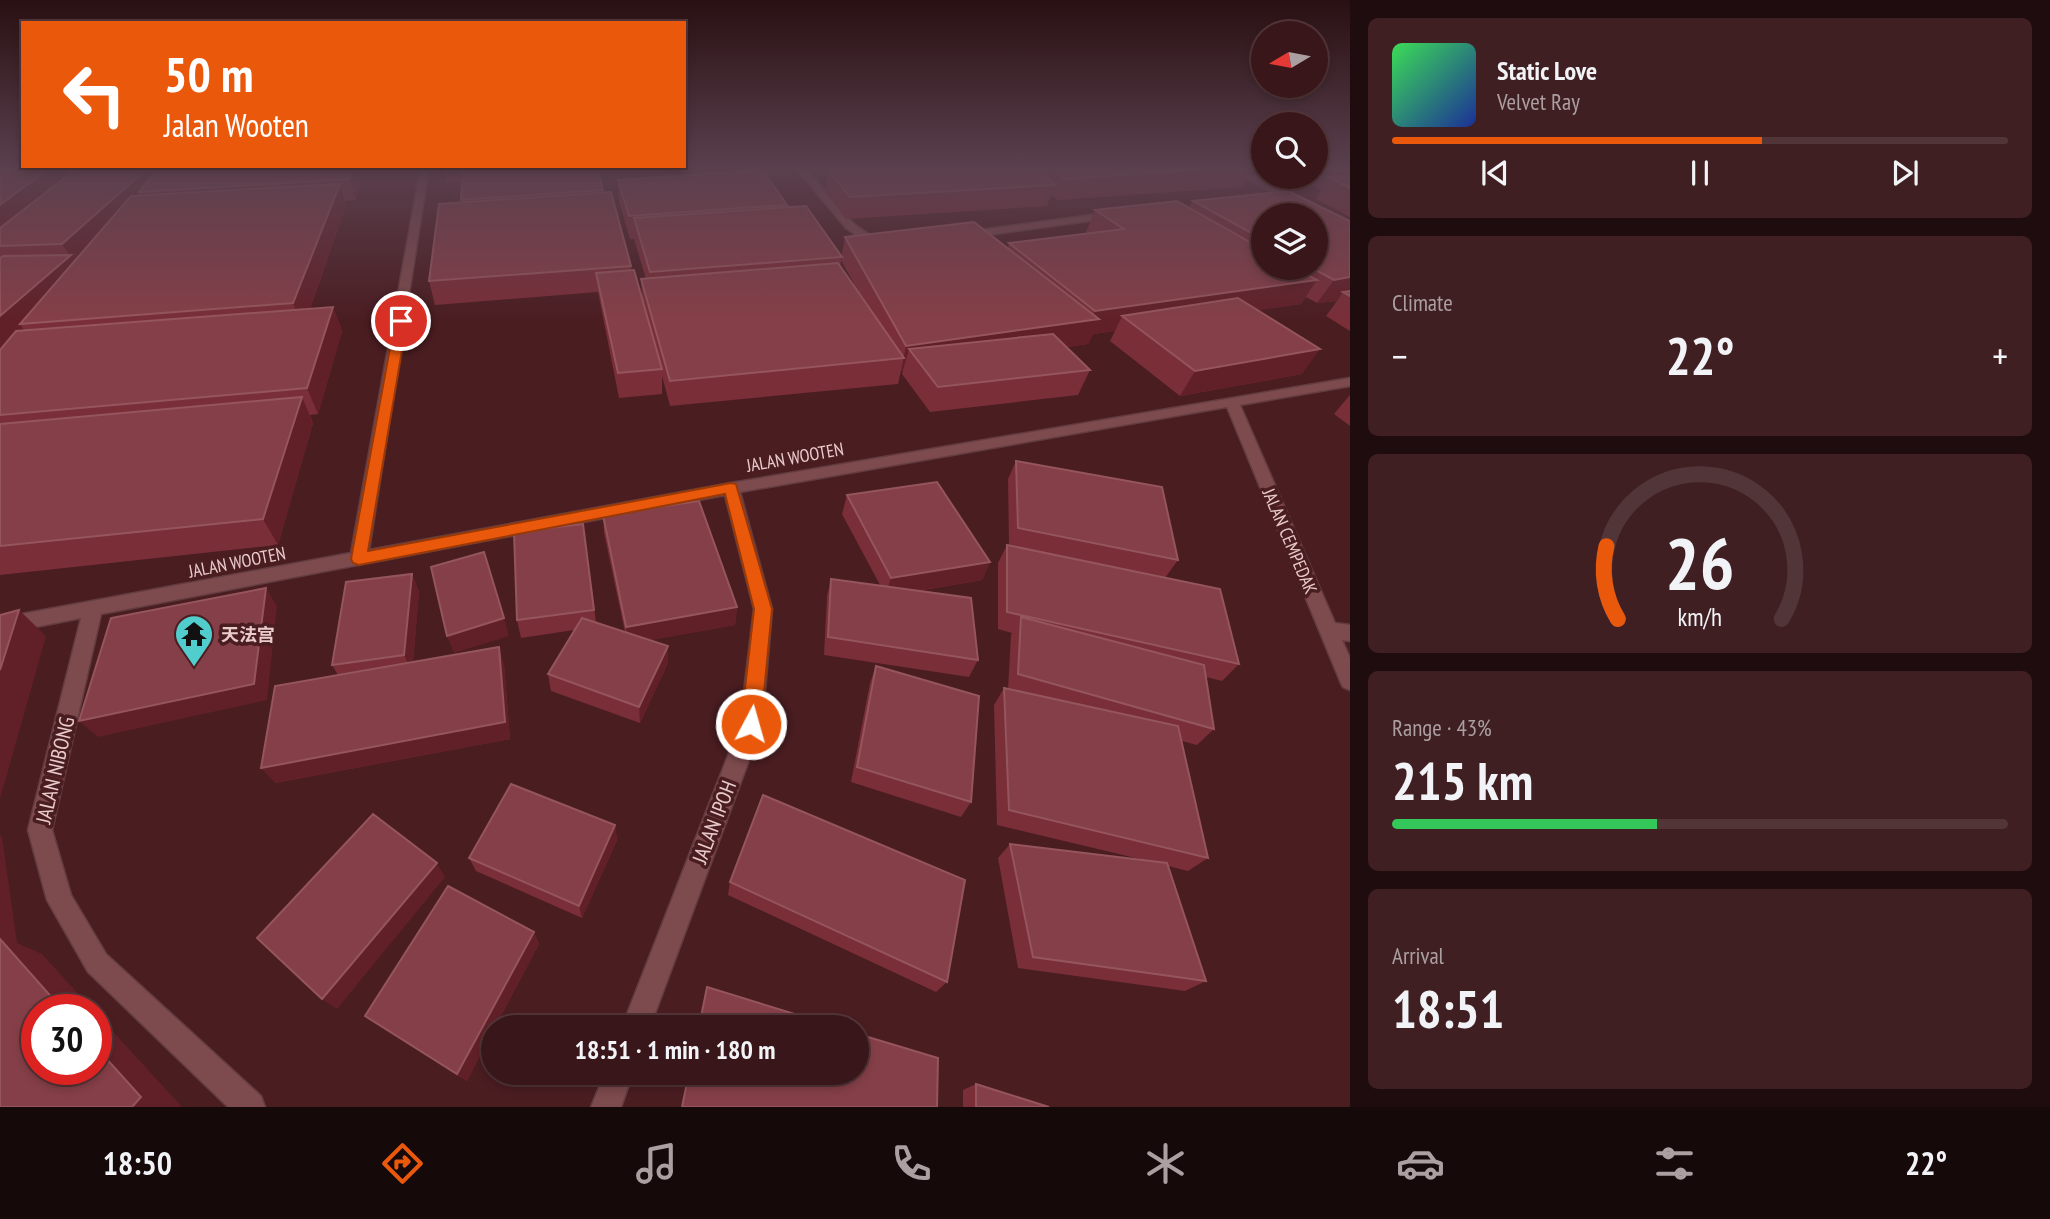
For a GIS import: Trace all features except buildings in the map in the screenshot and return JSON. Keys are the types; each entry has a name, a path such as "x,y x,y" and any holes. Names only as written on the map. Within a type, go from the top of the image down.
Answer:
{"street":[{"path":"359,559 416,218"},
{"path":"843,218 868,239 893,241"},
{"path":"950,237 1093,218"},
{"name":"JALAN WOOTEN","path":"0,626 731,488 1350,382"},
{"name":"JALAN CEMPEDAK","path":"1231,401 1350,681"},
{"name":"JALAN IPOH","path":"641,1015 751,724 763,609 731,488"},
{"name":"JALAN NIBONG","path":"93,609 40,830 60,900 97,963 250,1107"},
{"path":"1328,630 1350,633"},
{"path":"606,1107 614,1085"}],"place":[{"name":"天法宫","path":"194,668"}],"route":[{"path":"401,321 359,559 731,488 763,609 751,724"}]}
